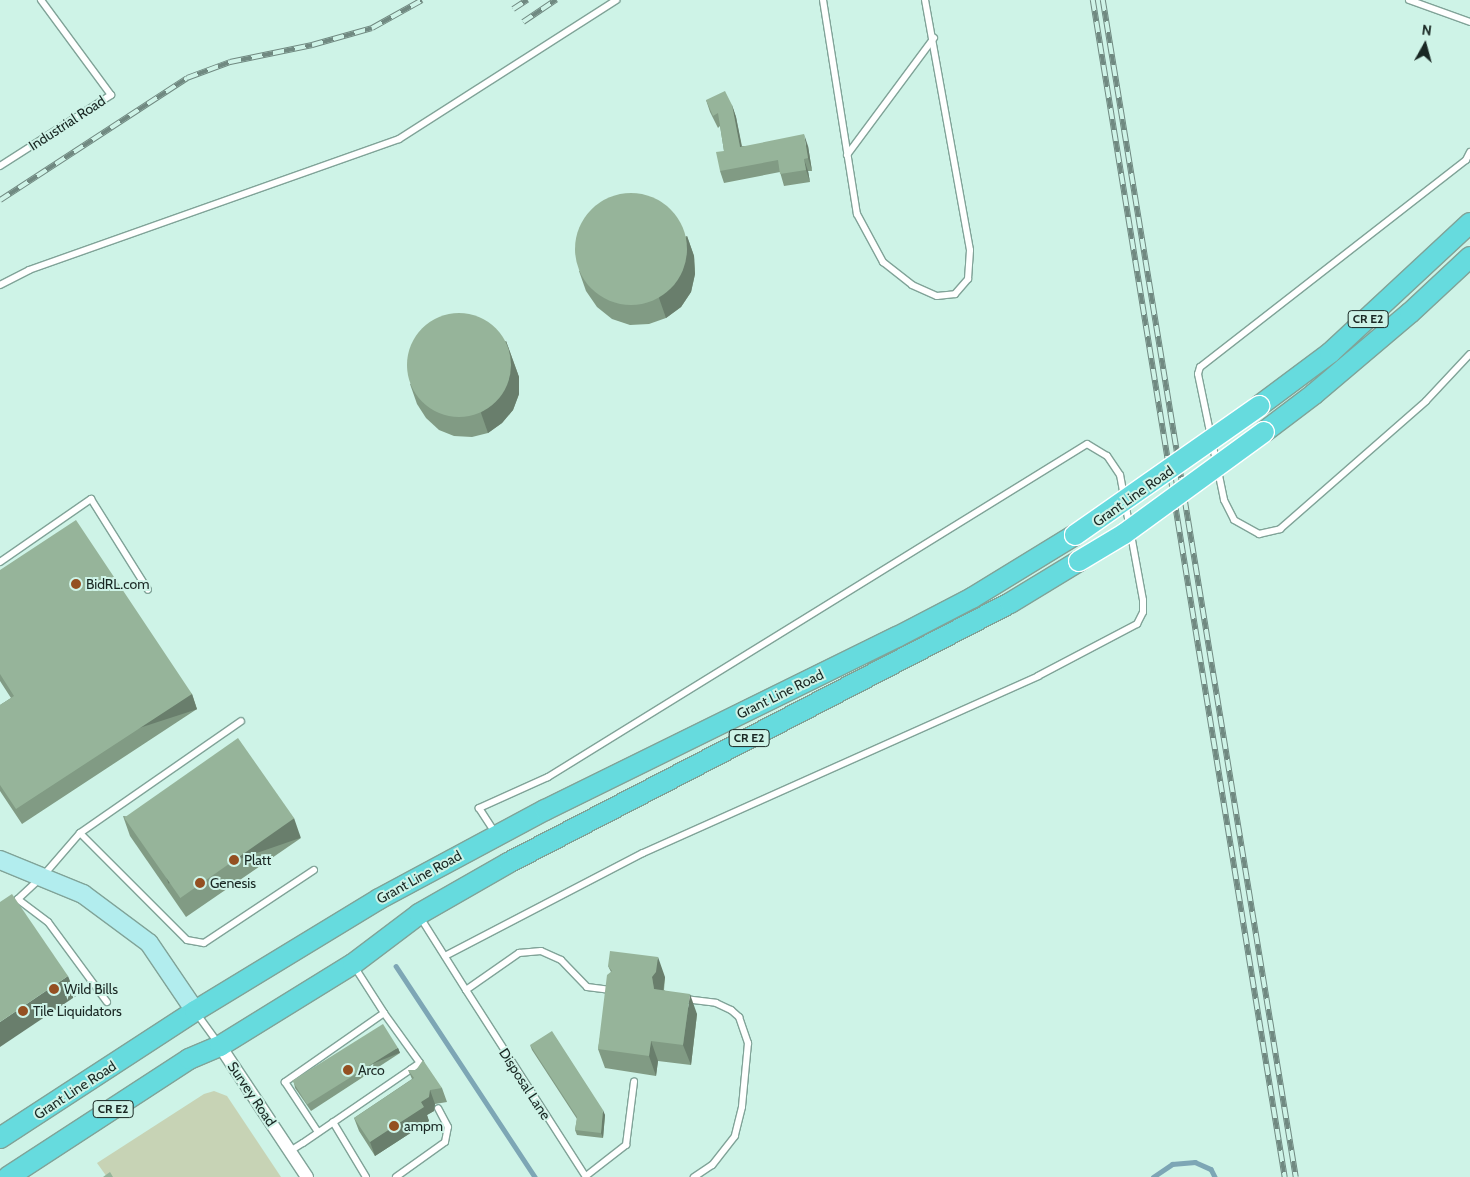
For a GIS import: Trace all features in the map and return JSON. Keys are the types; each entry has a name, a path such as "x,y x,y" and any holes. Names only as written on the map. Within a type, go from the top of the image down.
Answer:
{"main road":[{"name":"Grant Line Road","path":"0,1138 195,1011 378,899 497,836 972,598 1075,535 1330,353 1470,223"},
{"name":"Grant Line Road","path":"8,1177 189,1059 220,1046 353,964 419,914 508,863 1010,603 1124,534 1314,394 1410,314 1470,257"},
{"path":"0,860 83,894 150,943 195,1011"}],"street":[{"name":"Survey Road","path":"220,1046 308,1177"}],"lane":[{"name":"Industrial Road","path":"0,166 111,94 41,0"},
{"path":"0,285 29,270 398,140 616,0"},
{"path":"822,0 857,214 884,262 912,286 937,296 955,294 968,279 970,250 934,38 925,0"},
{"path":"1410,0 1430,2 1470,22"},
{"path":"847,155 934,38"},
{"path":"1470,152 1466,160 1200,367 1198,374 1224,500 1234,520 1259,534 1280,529 1426,401 1470,354"},
{"path":"445,956 643,853 1038,676 1138,624 1143,612 1143,600 1120,475 1107,456 1087,444 548,777 479,808 497,836"},
{"path":"0,562 91,499 148,590"},
{"path":"106,1002 48,922 15,901 42,877 80,833 241,721"},
{"path":"80,833 187,940 204,943 314,870"},
{"name":"Disposal Lane","path":"419,914 586,1177"},
{"path":"466,990 519,953 541,951 561,960 587,987 614,990"},
{"path":"290,1151 413,1072 420,1063 384,1013 353,964"},
{"path":"672,998 716,1003 731,1010 740,1017 748,1042 742,1107 735,1136 712,1165 694,1177"},
{"name":"Survey Road","path":"195,1011 220,1046"},
{"path":"318,1132 285,1082 384,1013"},
{"path":"586,1177 626,1145 634,1082"},
{"path":"396,1177 445,1142 448,1127 438,1108"},
{"path":"333,1122 366,1177"}],"green space":[{"path":"214,1091 227,1096 281,1177 107,1177 97,1163 204,1094"}],"building":[{"path":"725,91 732,105 740,147 804,134 808,158 804,159 806,170 780,174 778,160 720,171 716,152 724,151 718,113 713,116 706,100"},
{"path":"631,193 653,197 671,209 683,227 687,249 683,271 671,289 653,301 631,305 609,301 591,289 579,271 575,249 579,227 591,209 609,197"},
{"path":"459,313 479,317 488,321 496,328 503,336 507,345 511,365 507,385 503,394 496,402 488,409 479,413 459,417 439,413 430,409 422,402 415,394 411,385 407,365 411,345 415,336 422,328 430,321 439,317"},
{"path":"76,520 192,694 16,809 0,785 0,705 14,696 0,674 0,570"},
{"path":"238,738 294,818 180,898 124,818"},
{"path":"12,894 68,976 0,1022 0,902"},
{"path":"610,951 658,957 656,972 652,977 654,989 690,994 683,1045 651,1041 649,1056 598,1049 607,975 612,971 608,966"},
{"name":"Arco","path":"383,1024 398,1048 307,1104 292,1081"},
{"path":"552,1031 603,1110 601,1133 575,1130 577,1117 530,1045"},
{"path":"423,1060 442,1088 430,1090 429,1097 421,1102 424,1107 370,1142 354,1118 414,1078 408,1070 416,1070"},
{"path":"110,1172 113,1177 103,1177"}],"waterway":[{"path":"396,966 535,1177"},
{"path":"1153,1177 1172,1164 1195,1162 1211,1169 1215,1177"}],"railway":[{"path":"0,200 187,78 230,62 312,45 372,28 422,0"},
{"path":"513,9 527,0"},
{"path":"523,22 556,0"},
{"path":"1093,0 1285,1177"},
{"path":"1103,0 1296,1177"}],"place":[{"name":"BidRL.com","path":"76,584"},
{"name":"Platt","path":"234,860"},
{"name":"Genesis","path":"200,883"},
{"name":"Wild Bills","path":"54,989"},
{"name":"Tile Liquidators","path":"23,1011"},
{"name":"Arco","path":"348,1070"},
{"name":"ampm","path":"394,1126"}]}
